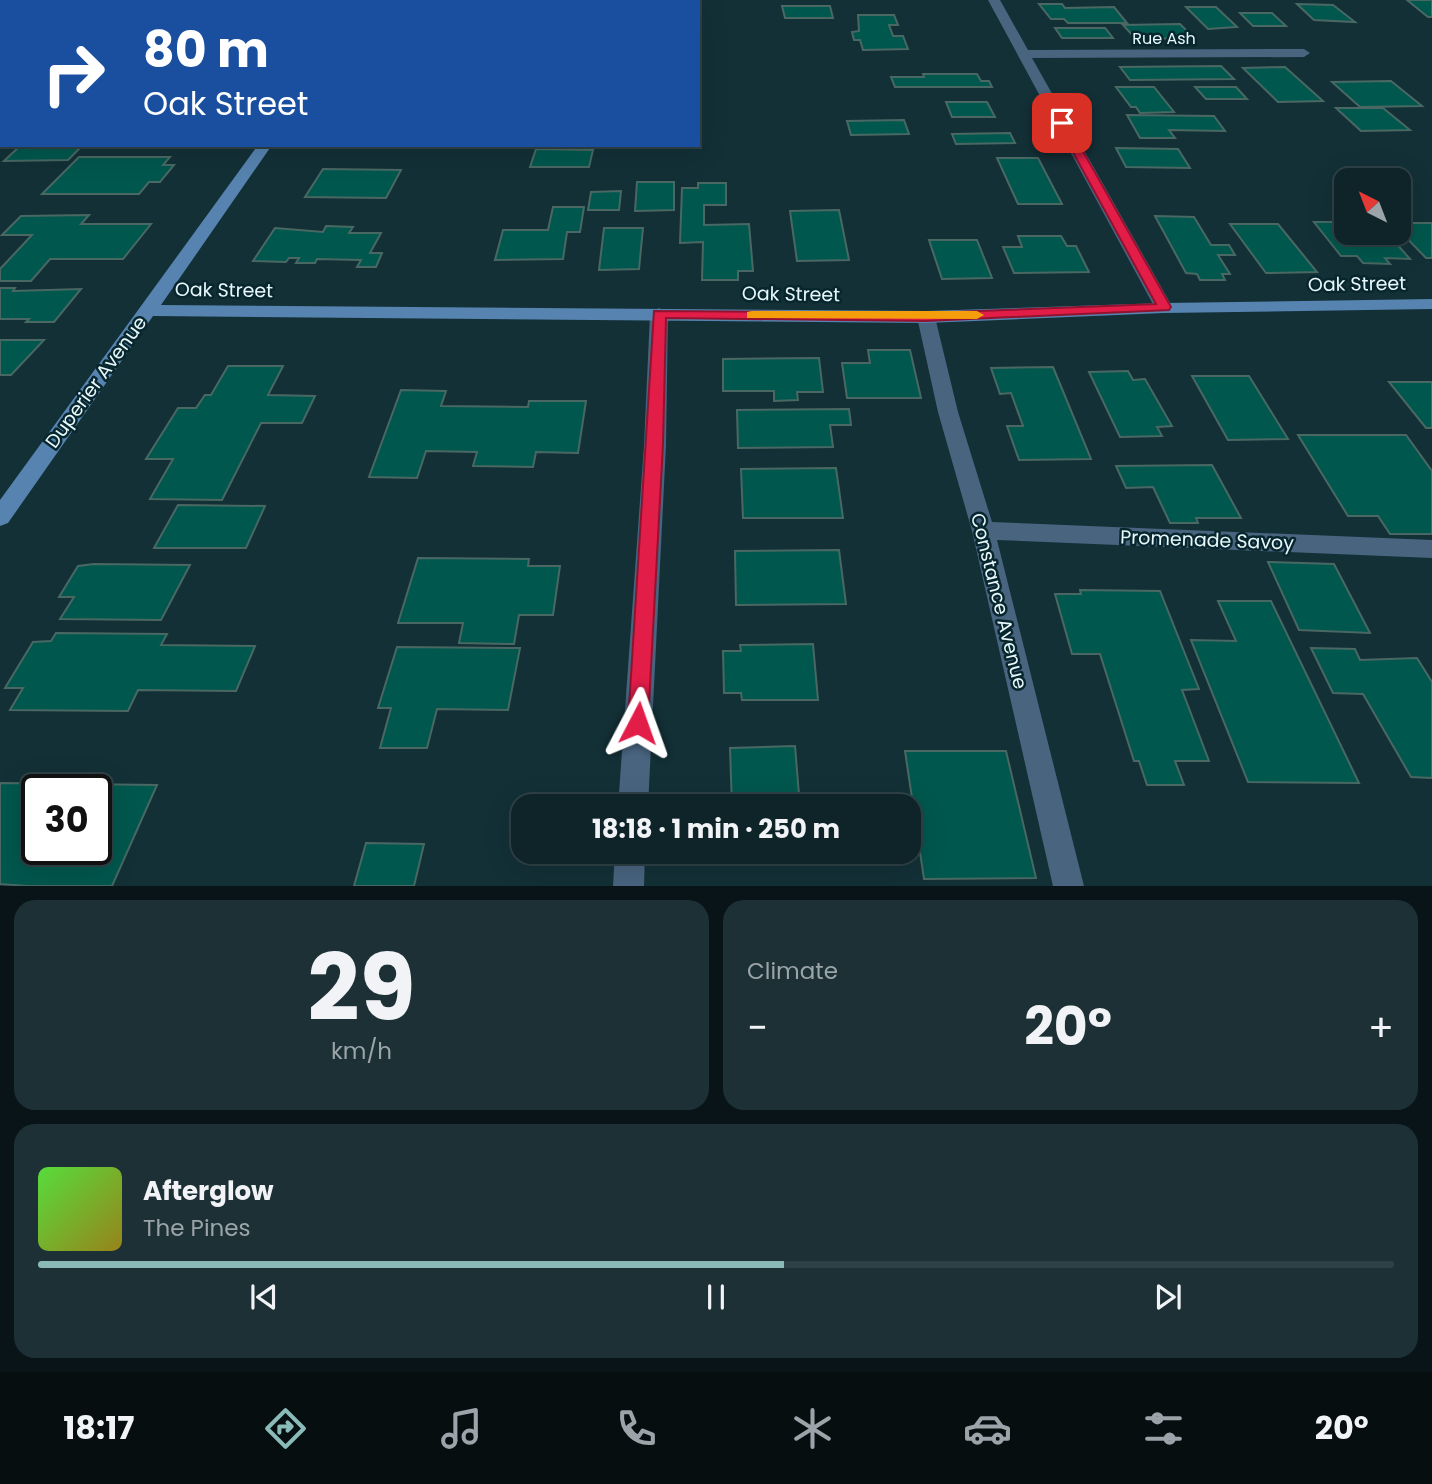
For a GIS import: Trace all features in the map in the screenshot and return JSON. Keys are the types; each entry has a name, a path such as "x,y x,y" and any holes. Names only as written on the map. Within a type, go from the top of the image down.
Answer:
{"main road":[{"name":"Duperier Avenue","path":"0,517 264,147"},
{"name":"Oak Street","path":"148,310 926,317 1164,307 1432,304"}],"street":[{"path":"993,0 1164,307"},
{"name":"Rue Ash","path":"1024,54 1304,53"},
{"path":"634,794 655,444 659,314"},
{"name":"Constance Avenue","path":"926,317 948,412 983,531 1069,886"},
{"name":"Promenade Savoy","path":"983,531 1432,549"},
{"path":"628,886 629,864"}],"building":[{"path":"1407,0 1432,0 1432,17 1428,17"},
{"path":"1039,4 1062,4 1065,8 1114,7 1127,23 1068,23 1064,19 1051,19"},
{"path":"1297,4 1333,5 1355,22 1314,20"},
{"path":"782,6 830,6 833,18 785,18"},
{"path":"1186,7 1216,7 1237,27 1208,29"},
{"path":"1240,13 1272,13 1286,26 1253,26"},
{"path":"858,15 894,15 898,25 889,25 893,36 903,36 908,49 863,50 860,40 854,40 852,32 859,31"},
{"path":"1180,24 1194,38 1136,39 1123,25"},
{"path":"1055,28 1105,28 1113,38 1062,38"},
{"path":"1221,66 1234,79 1130,80 1120,67"},
{"path":"1285,67 1323,101 1278,102 1243,68"},
{"path":"923,74 977,74 981,81 989,81 992,87 895,87 891,77 924,77"},
{"path":"1391,81 1422,106 1360,107 1332,82"},
{"path":"1116,87 1154,87 1174,112 1140,113 1136,107 1131,107"},
{"path":"1195,87 1236,87 1247,99 1206,99"},
{"path":"946,102 987,102 995,117 952,117"},
{"path":"1336,108 1383,108 1410,130 1361,131"},
{"path":"1127,115 1214,116 1225,131 1169,130 1175,138 1140,138"},
{"path":"904,120 909,134 851,135 847,121"},
{"path":"1010,133 1015,143 956,144 952,134"},
{"path":"19,147 81,147 68,160 4,161"},
{"path":"1116,148 1178,149 1190,168 1126,167"},
{"path":"536,149 593,150 589,167 530,167"},
{"path":"79,157 170,157 163,165 174,165 160,182 149,182 139,194 42,194"},
{"path":"997,158 1038,158 1062,204 1018,204"},
{"path":"323,169 401,170 386,198 305,197"},
{"path":"637,182 674,182 674,210 635,211"},
{"path":"698,183 726,183 726,205 704,205 704,225 749,224 753,271 738,271 738,280 702,280 703,242 680,243 682,188 698,188"},
{"path":"621,191 619,210 588,210 591,192"},
{"path":"553,207 584,207 580,232 567,232 563,259 495,260 503,230 548,230"},
{"path":"839,210 849,260 797,261 790,211"},
{"path":"89,215 81,224 151,224 123,259 50,259 31,281 0,281 0,269 32,235 2,235 21,216"},
{"path":"1155,216 1194,217 1211,245 1229,245 1235,255 1218,255 1230,274 1222,274 1225,280 1200,280 1197,274 1186,273"},
{"path":"1314,222 1334,222 1334,245 1398,245 1410,259 1385,258 1390,264 1363,263 1357,256 1341,256"},
{"path":"1411,223 1432,223 1432,258 1426,258 1411,242"},
{"path":"1230,224 1278,224 1317,272 1266,273"},
{"path":"326,226 353,227 349,233 381,233 370,253 382,253 376,267 357,267 361,260 317,259 315,263 296,263 299,258 289,258 286,262 253,261 275,228 323,232"},
{"path":"604,228 643,228 639,269 599,270"},
{"path":"1018,236 1061,236 1067,246 1076,246 1089,272 1014,273 1003,247 1022,247"},
{"path":"929,240 977,240 992,278 942,279"},
{"path":"0,288 15,288 13,291 81,289 54,322 26,322 29,319 0,319"},
{"path":"0,340 44,340 11,375 0,375"},
{"path":"868,350 910,350 921,398 847,398 842,363 870,363"},
{"path":"819,358 823,392 797,392 798,400 774,401 774,391 723,391 723,359"},
{"path":"228,366 283,366 268,395 315,396 302,423 261,423 222,500 150,499 173,459 146,459 178,408 196,408 205,395 211,395"},
{"path":"1053,367 1091,459 1019,460 1007,426 1023,426 1011,393 1000,394 991,368"},
{"path":"1128,371 1133,380 1145,379 1172,426 1157,427 1162,436 1120,437 1089,372"},
{"path":"1192,376 1249,376 1288,439 1228,440"},
{"path":"1389,382 1432,382 1432,428 1426,428"},
{"path":"401,390 446,391 441,406 528,407 529,401 586,401 578,453 536,452 533,467 473,466 477,452 426,451 417,478 369,477"},
{"path":"849,409 851,425 830,425 833,447 738,448 737,410"},
{"path":"1298,435 1406,435 1432,471 1432,534 1390,534 1378,516 1348,516"},
{"path":"1212,465 1241,518 1196,518 1198,523 1170,523 1153,487 1126,488 1116,466"},
{"path":"836,468 843,518 743,518 741,469"},
{"path":"178,505 265,506 246,548 154,548"},
{"path":"839,550 846,604 736,605 735,551"},
{"path":"418,558 529,559 528,566 560,566 553,615 519,615 514,644 459,643 463,623 398,623"},
{"path":"1268,562 1334,564 1370,633 1299,630"},
{"path":"190,565 161,620 60,619 74,597 59,597 78,566"},
{"path":"1080,590 1160,591 1199,689 1182,690 1209,761 1175,761 1184,785 1147,785 1139,761 1134,761 1100,654 1072,654 1055,594 1081,594"},
{"path":"1218,601 1271,601 1359,783 1248,782 1191,640 1236,641"},
{"path":"56,633 167,634 161,645 255,646 236,691 138,690 128,711 10,710 23,688 5,688 33,642 51,641"},
{"path":"813,644 818,700 742,700 741,693 724,693 723,651 741,651 740,645"},
{"path":"397,647 520,648 508,710 437,709 427,748 380,748 391,708 378,708"},
{"path":"1311,648 1355,649 1360,660 1417,658 1432,682 1432,778 1411,777 1363,694 1333,693"},
{"path":"795,746 799,794 732,794 730,748"},
{"path":"905,751 1006,751 1036,878 924,879 921,859 921,794 911,794"},
{"path":"0,783 21,783 21,865 112,865 112,784 157,785 112,886 0,884"},
{"path":"366,843 424,844 414,886 354,886"}],"slow traffic":[{"path":"752,315 977,315"}],"route":[{"path":"638,723 655,444 659,314 926,317 1164,307 1062,123"}]}
